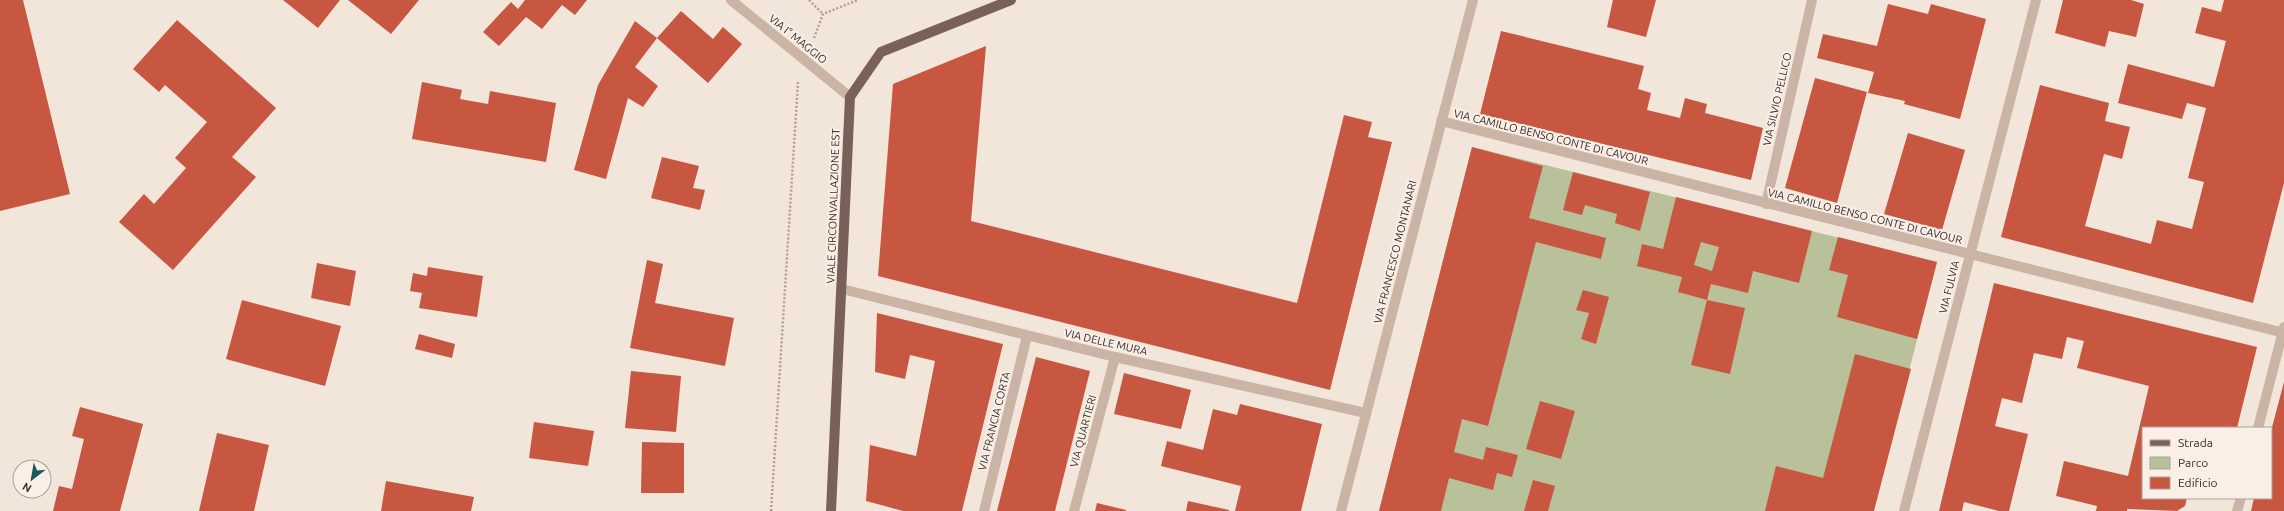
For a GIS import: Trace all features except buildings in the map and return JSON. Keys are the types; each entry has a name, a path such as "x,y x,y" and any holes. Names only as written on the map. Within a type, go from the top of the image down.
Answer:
{"main road":[{"path":"850,97 881,52 1011,0"},
{"name":"VIALE CIRCONVALLAZIONE EST","path":"831,511 850,97"}],"street":[{"name":"VIA I° MAGGIO","path":"731,0 850,97"},
{"name":"VIA FRANCESCO MONTANARI","path":"1341,511 1473,0"},
{"name":"VIA SILVIO PELLICO","path":"1766,204 1812,0"},
{"name":"VIA FULVIA","path":"1904,511 2036,0"},
{"name":"VIA CAMILLO BENSO CONTE DI CAVOUR","path":"1441,121 1970,255 2284,331"},
{"name":"VIA DELLE MURA","path":"842,289 1026,336 1366,413"},
{"path":"2258,427 2284,331"},
{"name":"VIA FRANCIA CORTA","path":"984,511 1026,336"},
{"name":"VIA QUARTIERI","path":"1074,511 1115,357"},
{"path":"2237,511 2241,499"}],"path":[{"path":"809,0 823,14"},
{"path":"771,511 796,86 823,14 858,0"}],"green space":[{"path":"1472,147 1937,262 1873,511 1379,511"}]}
